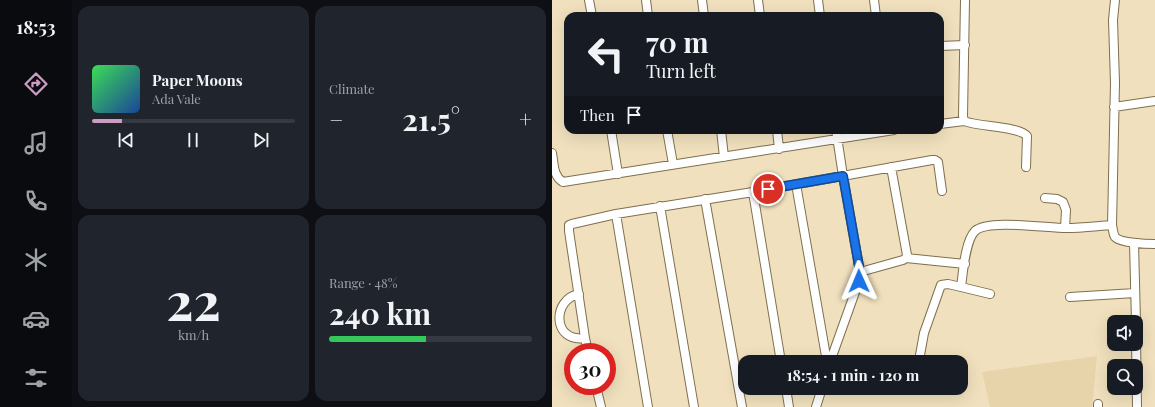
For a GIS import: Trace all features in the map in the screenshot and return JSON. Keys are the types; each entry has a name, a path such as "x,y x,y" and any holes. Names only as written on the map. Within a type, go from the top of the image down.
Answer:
{"street":[{"path":"589,0 591,12"},
{"path":"646,0 648,12"},
{"path":"702,0 704,12"},
{"path":"758,0 760,12"},
{"path":"818,0 820,12"},
{"path":"874,0 876,12"},
{"path":"964,121 965,0"},
{"path":"1115,0 1113,20 1115,83 1112,225 1114,236 1117,239 1134,243 1155,244"},
{"path":"944,46 965,45"},
{"path":"1114,107 1155,101"},
{"path":"944,124 964,121 972,124 1014,130 1024,133 1027,136 1026,167"},
{"path":"612,134 618,174"},
{"path":"668,134 673,164"},
{"path":"721,134 724,157"},
{"path":"777,134 779,149"},
{"path":"552,153 556,174 563,182 779,149 837,134 860,272 859,281 833,355"},
{"path":"586,343 569,231 570,226 616,214 660,206 753,192 935,160 938,162 942,191"},
{"path":"891,167 907,255 906,258"},
{"path":"796,184 826,355"},
{"path":"753,192 780,355"},
{"path":"1045,198 1057,199 1063,202 1066,210 1065,228"},
{"path":"705,199 742,407"},
{"path":"660,206 694,407"},
{"path":"616,214 648,407"},
{"path":"961,287 970,238 977,230 983,227 992,225 1016,225 1065,228 1112,225"},
{"path":"1134,243 1136,315"},
{"path":"860,272 906,258 965,264"},
{"path":"920,355 927,326 941,285 948,284 990,294"},
{"path":"1070,297 1135,293"},
{"path":"579,294 570,295 563,299 557,306 554,315 555,330 570,338 585,338"},
{"path":"1136,351 1137,407"},
{"path":"598,395 601,407"},
{"path":"787,395 789,407"},
{"path":"816,407 820,395"}],"shaded area":[{"path":"1097,356 1092,407 990,407 982,372"}],"route":[{"path":"768,189 843,176 860,272 859,281"}]}
